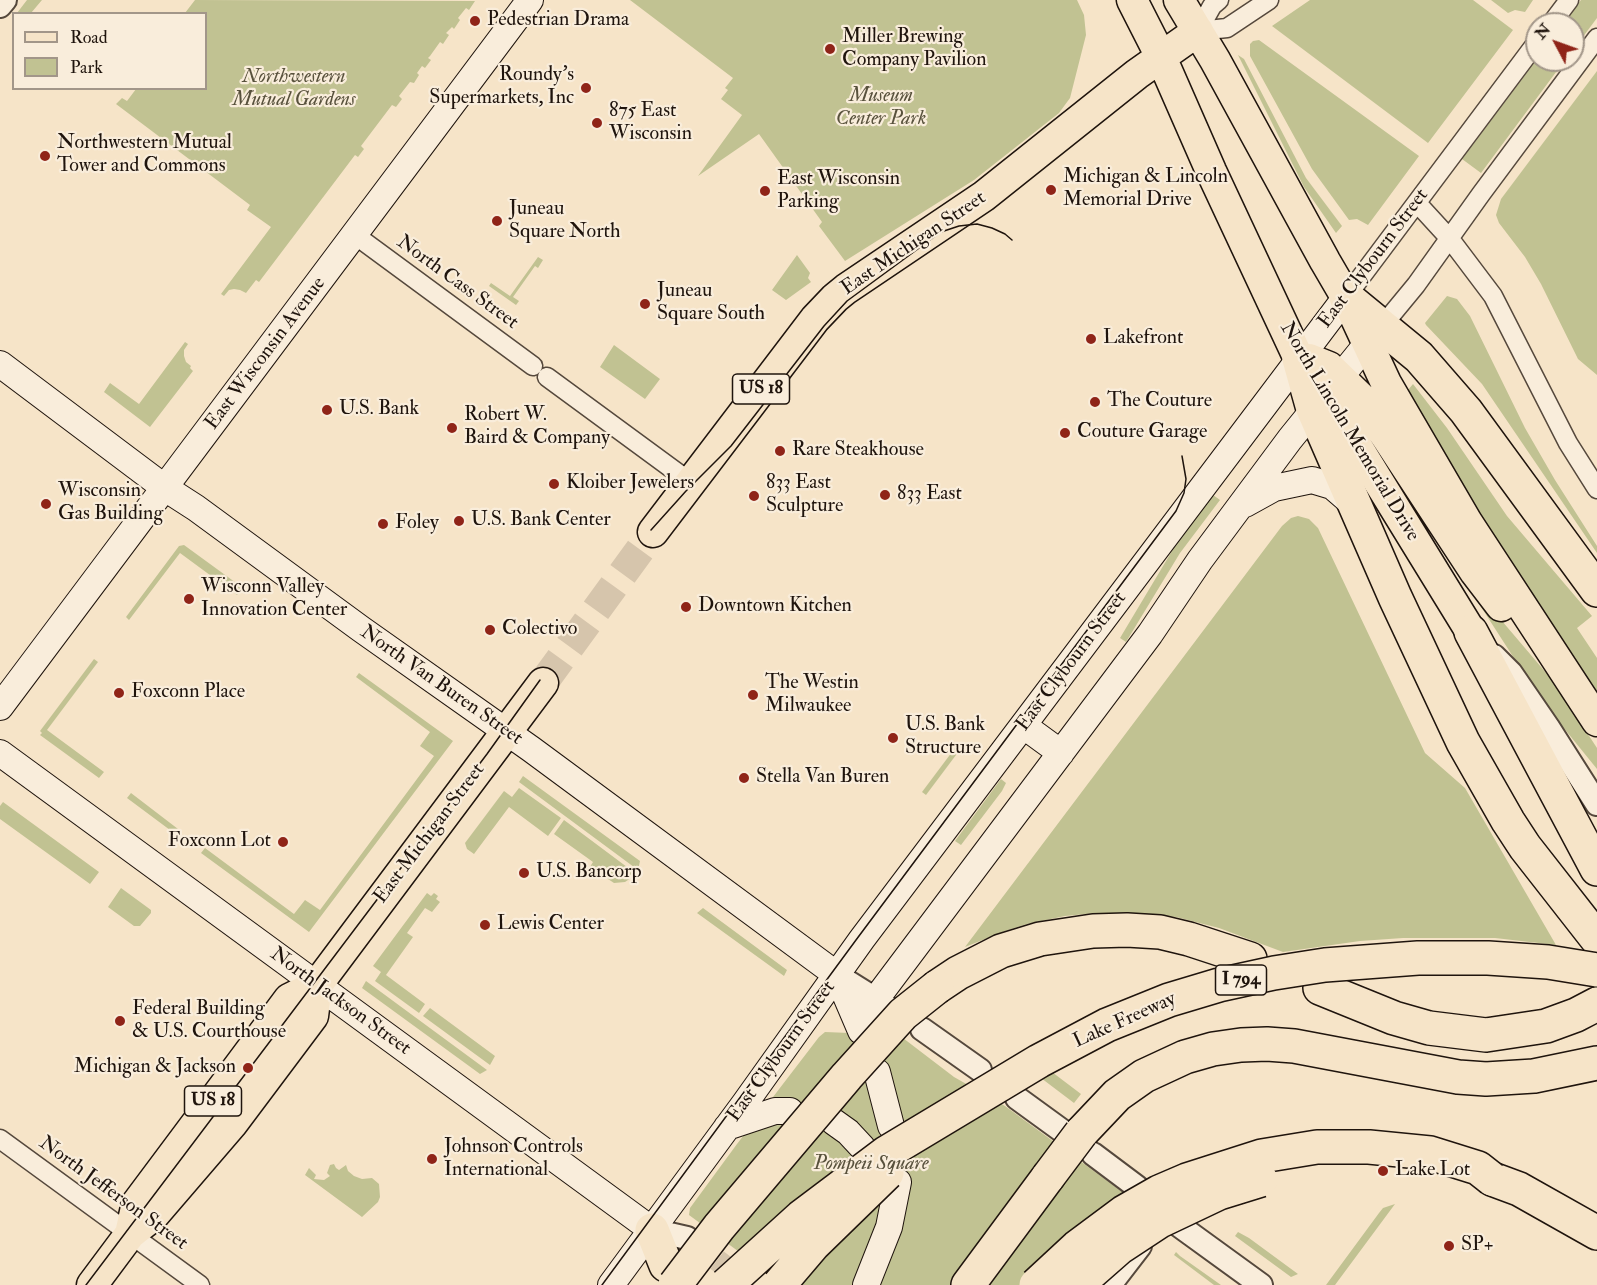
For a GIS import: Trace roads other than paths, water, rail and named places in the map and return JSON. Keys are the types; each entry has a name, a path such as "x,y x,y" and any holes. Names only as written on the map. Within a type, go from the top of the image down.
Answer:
{"highway":[{"path":"1346,297 1375,335 1419,357 1466,411 1597,590"},
{"path":"1299,359 1326,394 1354,505 1463,742 1525,847 1597,939"},
{"path":"1471,632 1597,869"},
{"path":"652,1230 670,1275 726,1218 888,1030 916,1002 958,973 1011,948 1040,939 1093,931 1127,930 1160,932 1212,945 1250,959"},
{"name":"Lake Freeway","path":"726,1285 801,1217 840,1185 886,1153 905,1130 1107,1026 1169,1000 1219,985 1325,965 1418,958 1524,960 1597,970"},
{"path":"1320,987 1394,1017 1429,1028 1486,1035 1546,1026 1576,1015 1596,1003"},
{"path":"968,1285 1060,1161 1105,1107 1144,1076 1185,1057 1213,1049 1267,1044 1294,1046 1458,1077 1486,1079 1534,1076 1597,1063"},
{"path":"779,1285 813,1245 885,1176 905,1130"},
{"path":"1036,1285 1090,1236 1124,1212 1159,1192 1187,1180 1262,1156 1317,1147 1370,1147 1430,1153 1478,1168 1492,1179 1519,1189 1597,1233"},
{"path":"1077,1285 1112,1254 1160,1221 1219,1192 1271,1177 1307,1170 1363,1167 1407,1170 1461,1179 1492,1179"}],"main road":[{"name":"East Wisconsin Avenue","path":"0,707 530,0"},
{"name":"North Lincoln Memorial Drive","path":"1132,0 1161,57 1211,171 1299,359"},
{"path":"1179,0 1346,297"},
{"name":"East Michigan Street","path":"653,532 815,319 835,298 984,196 1161,57 1198,31"},
{"name":"East Clybourn Street","path":"611,1285 940,835 1346,297"},
{"path":"837,975 861,1031 1061,753 1150,634 1239,507 1326,394 1375,335"},
{"path":"1375,335 1386,383 1467,522 1597,721"},
{"path":"1299,359 1309,359 1320,363 1326,394"},
{"name":"North Van Buren Street","path":"0,364 165,488 506,732 837,975"},
{"name":"North Lincoln Memorial Drive","path":"1326,394 1471,632"},
{"path":"1326,394 1360,398 1492,595 1523,630 1552,653"},
{"path":"1239,507 1274,488 1312,480 1332,486 1354,505"},
{"name":"East Michigan Street","path":"92,1285 130,1234 153,1216 232,1124 300,1034 313,1016 317,985 543,683"},
{"path":"1024,726 1061,753"},
{"name":"North Jackson Street","path":"0,753 652,1230"},
{"path":"877,1072 905,1130"},
{"path":"728,1127 775,1112 790,1111"},
{"path":"834,1122 848,1132 862,1147"},
{"path":"866,1285 875,1266 893,1196"}],"street":[{"path":"0,6 5,0"},
{"name":"East Michigan Street","path":"1198,31 1212,6 1219,0"},
{"name":"East Michigan Street","path":"1198,31 1227,28 1269,0"},
{"path":"1375,335 1450,239 1597,38"},
{"name":"East Clybourn Street","path":"1346,297 1525,58"},
{"path":"1417,203 1450,239 1493,296 1568,443 1597,489"},
{"name":"North Cass Street","path":"355,235 690,482"},
{"name":"North Lincoln Memorial Drive","path":"1471,632 1510,673 1597,804"},
{"path":"1548,727 1597,783"},
{"name":"North Van Buren Street","path":"837,975 881,1002"},
{"path":"922,1029 980,1071"},
{"path":"1017,1098 1061,1130"},
{"name":"North Jefferson Street","path":"0,1139 201,1285"},
{"path":"1093,1154 1137,1186"},
{"path":"1177,1224 1261,1285"},
{"name":"North Jackson Street","path":"652,1230 687,1238"},
{"path":"1110,1285 1140,1246"}],"tunnel":[{"path":"543,683 653,532"},
{"path":"691,1240 748,1284"}],"tram line":[{"path":"651,530 731,446 824,326 847,301 941,232 959,226 977,224 992,228 1012,240"},
{"path":"602,1285 1176,511 1184,493 1186,479 1182,456"},
{"path":"86,1285 487,754 540,680"}],"place":[{"name":"Pedestrian Drama","path":"475,21"},
{"name":"Miller Brewing Company Pavilion","path":"830,49"},
{"name":"Roundy's Supermarkets, Inc","path":"586,88"},
{"name":"875 East Wisconsin","path":"597,123"},
{"name":"Northwestern Mutual Tower and Commons","path":"45,156"},
{"name":"Michigan & Lincoln Memorial Drive","path":"1051,190"},
{"name":"East Wisconsin Parking","path":"765,191"},
{"name":"Juneau Square North","path":"497,221"},
{"name":"Juneau Square South","path":"645,304"},
{"name":"Lakefront","path":"1091,339"},
{"name":"The Couture","path":"1095,402"},
{"name":"U.S. Bank","path":"327,410"},
{"name":"Robert W. Baird & Company","path":"452,428"},
{"name":"Couture Garage","path":"1065,433"},
{"name":"Rare Steakhouse","path":"780,451"},
{"name":"Kloiber Jewelers","path":"554,484"},
{"name":"833 East","path":"885,495"},
{"name":"833 East Sculpture","path":"754,496"},
{"name":"Wisconsin Gas Building","path":"46,504"},
{"name":"U.S. Bank Center","path":"459,521"},
{"name":"Foley","path":"383,524"},
{"name":"Wisconn Valley Innovation Center","path":"189,599"},
{"name":"Downtown Kitchen","path":"686,607"},
{"name":"Colectivo","path":"490,630"},
{"name":"Foxconn Place","path":"119,693"},
{"name":"The Westin Milwaukee","path":"753,695"},
{"name":"U.S. Bank Structure","path":"893,738"},
{"name":"Stella Van Buren","path":"744,778"},
{"name":"Foxconn Lot","path":"283,842"},
{"name":"U.S. Bancorp","path":"524,873"},
{"name":"Lewis Center","path":"485,925"},
{"name":"Federal Building & U.S. Courthouse","path":"120,1021"},
{"name":"Michigan & Jackson","path":"248,1068"},
{"name":"Johnson Controls International","path":"432,1159"},
{"name":"Lake Lot","path":"1383,1171"},
{"name":"SP+","path":"1449,1246"}],"park label":[{"name":"Northwestern Mutual Gardens","path":"294,90"},
{"name":"Museum Center Park","path":"881,108"},
{"name":"Pompeii Square","path":"871,1165"}]}
